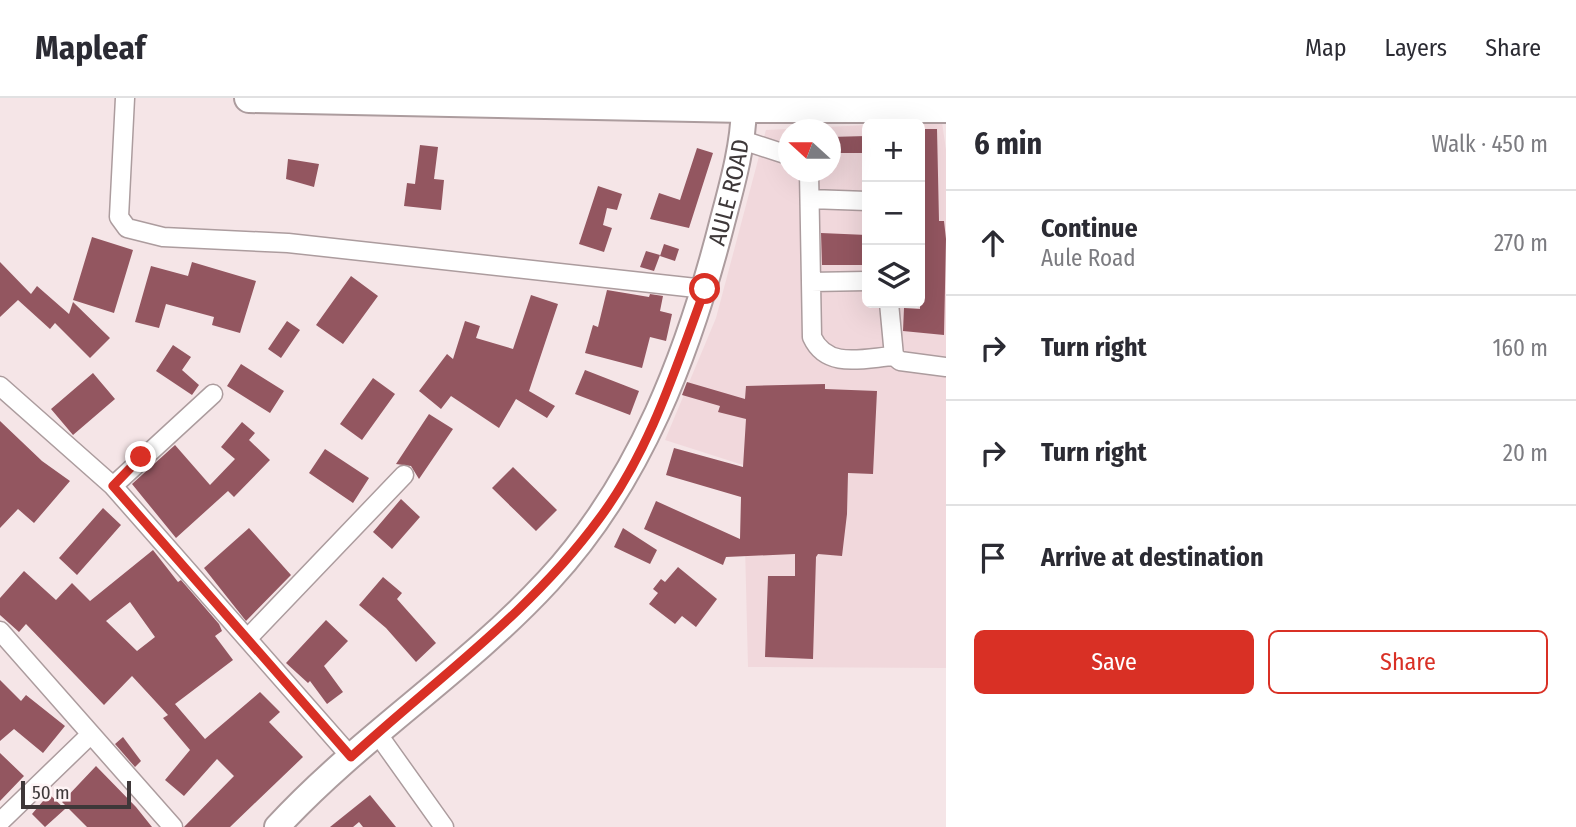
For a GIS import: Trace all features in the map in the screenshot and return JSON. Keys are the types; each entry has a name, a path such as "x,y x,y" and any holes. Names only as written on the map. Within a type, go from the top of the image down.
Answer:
{"main road":[{"path":"248,98 744,108 877,116 946,108"}],"street":[{"path":"125,98 119,217 127,228 163,237 288,243 705,289"},
{"name":"AULE ROAD","path":"277,827 377,733 453,671 548,581 600,518 641,450 705,289 742,140 744,108"},
{"path":"742,140 778,151"},
{"path":"809,182 812,337 824,355 836,359 894,356 900,361 946,367"},
{"path":"810,199 862,201"},
{"path":"811,282 862,281"},
{"path":"889,308 894,356"},
{"path":"0,386 113,486 351,757"},
{"path":"113,486 213,394"},
{"path":"248,638 404,475"},
{"path":"0,631 173,827"},
{"path":"377,733 444,827"},
{"path":"0,822 91,734"}],"shaded area":[{"path":"942,122 946,150 946,668 748,667 743,465 665,440 716,318 766,130 778,129 778,182 841,182 841,126 862,125 862,308 925,308 925,123"}],"building":[{"path":"925,129 937,129 939,221 944,221 946,239 944,335 903,331 904,308 925,308"},
{"path":"862,136 862,153 841,153 841,137"},
{"path":"420,145 438,147 434,179 444,180 441,210 404,206 407,183 415,184"},
{"path":"697,148 713,153 689,228 650,219 659,193 680,200"},
{"path":"288,159 319,164 314,187 286,179"},
{"path":"598,186 622,194 617,210 607,208 603,225 612,228 604,252 579,244"},
{"path":"821,233 862,235 862,265 822,265"},
{"path":"92,237 133,250 114,313 73,300"},
{"path":"664,244 679,249 675,261 660,256"},
{"path":"646,251 660,255 654,271 640,267"},
{"path":"0,262 31,294 37,286 69,314 73,302 110,338 90,358 55,323 50,329 18,300 0,317"},
{"path":"192,262 256,281 240,333 212,325 214,317 166,304 159,328 135,322 151,266 188,276"},
{"path":"351,276 378,296 343,344 316,325"},
{"path":"607,290 649,297 650,294 663,296 660,311 672,314 666,341 650,337 642,368 585,353 593,325 598,327"},
{"path":"531,295 558,304 529,391 555,406 547,418 516,399 499,428 451,396 441,409 419,391 447,354 453,359 465,321 480,326 476,338 513,349"},
{"path":"287,321 300,330 281,358 268,349"},
{"path":"173,345 191,357 182,370 199,385 192,395 156,371"},
{"path":"241,364 284,391 270,413 227,386"},
{"path":"585,370 639,391 630,415 575,394"},
{"path":"93,373 115,399 73,435 51,409"},
{"path":"373,378 395,394 362,440 340,424"},
{"path":"687,382 745,399 746,386 825,384 825,389 877,391 873,474 848,473 842,556 818,554 816,557 813,659 765,657 768,576 795,576 795,554 726,557 723,565 644,529 656,501 740,539 741,497 666,475 674,448 743,467 746,419 718,412 720,406 682,395"},
{"path":"429,414 453,429 419,479 411,466 396,464"},
{"path":"0,421 42,461 70,481 34,523 18,509 0,528"},
{"path":"242,422 255,433 249,440 270,460 234,497 228,491 176,538 132,484 175,445 210,485 235,459 221,447"},
{"path":"325,449 369,478 353,503 309,473"},
{"path":"513,467 557,510 536,531 492,488"},
{"path":"401,499 420,517 392,549 373,532"},
{"path":"103,508 121,525 77,575 59,558"},
{"path":"249,528 291,575 246,621 204,568"},
{"path":"623,528 657,550 650,564 614,547"},
{"path":"153,550 178,582 181,580 219,624 222,631 215,636 233,660 175,704 205,739 260,692 280,712 269,722 303,757 230,827 184,827 234,776 217,759 184,796 165,780 190,750 163,718 168,715 132,676 104,705 26,624 19,632 0,615 0,598 24,571 56,600 72,583 90,601","holes":["130,602 155,637 137,651 106,621"]},
{"path":"678,567 717,599 696,627 682,616 675,624 649,604 658,593 653,589 661,579 665,582"},
{"path":"383,577 402,593 397,599 436,643 416,662 386,628 359,605"},
{"path":"326,620 348,641 324,666 343,692 327,704 310,681 308,683 286,663"},
{"path":"0,680 21,701 26,695 65,726 43,753 14,729 0,741"},
{"path":"123,737 141,761 135,767 115,744"},
{"path":"0,753 24,776 0,801"},
{"path":"96,766 152,827 87,827 62,802"},
{"path":"49,794 65,809 45,827 32,814"},
{"path":"370,795 396,827 363,827 359,822 353,827 330,827"}],"route":[{"path":"141,457 113,486 351,757 453,671 548,581 600,518 641,450 705,289"}]}
